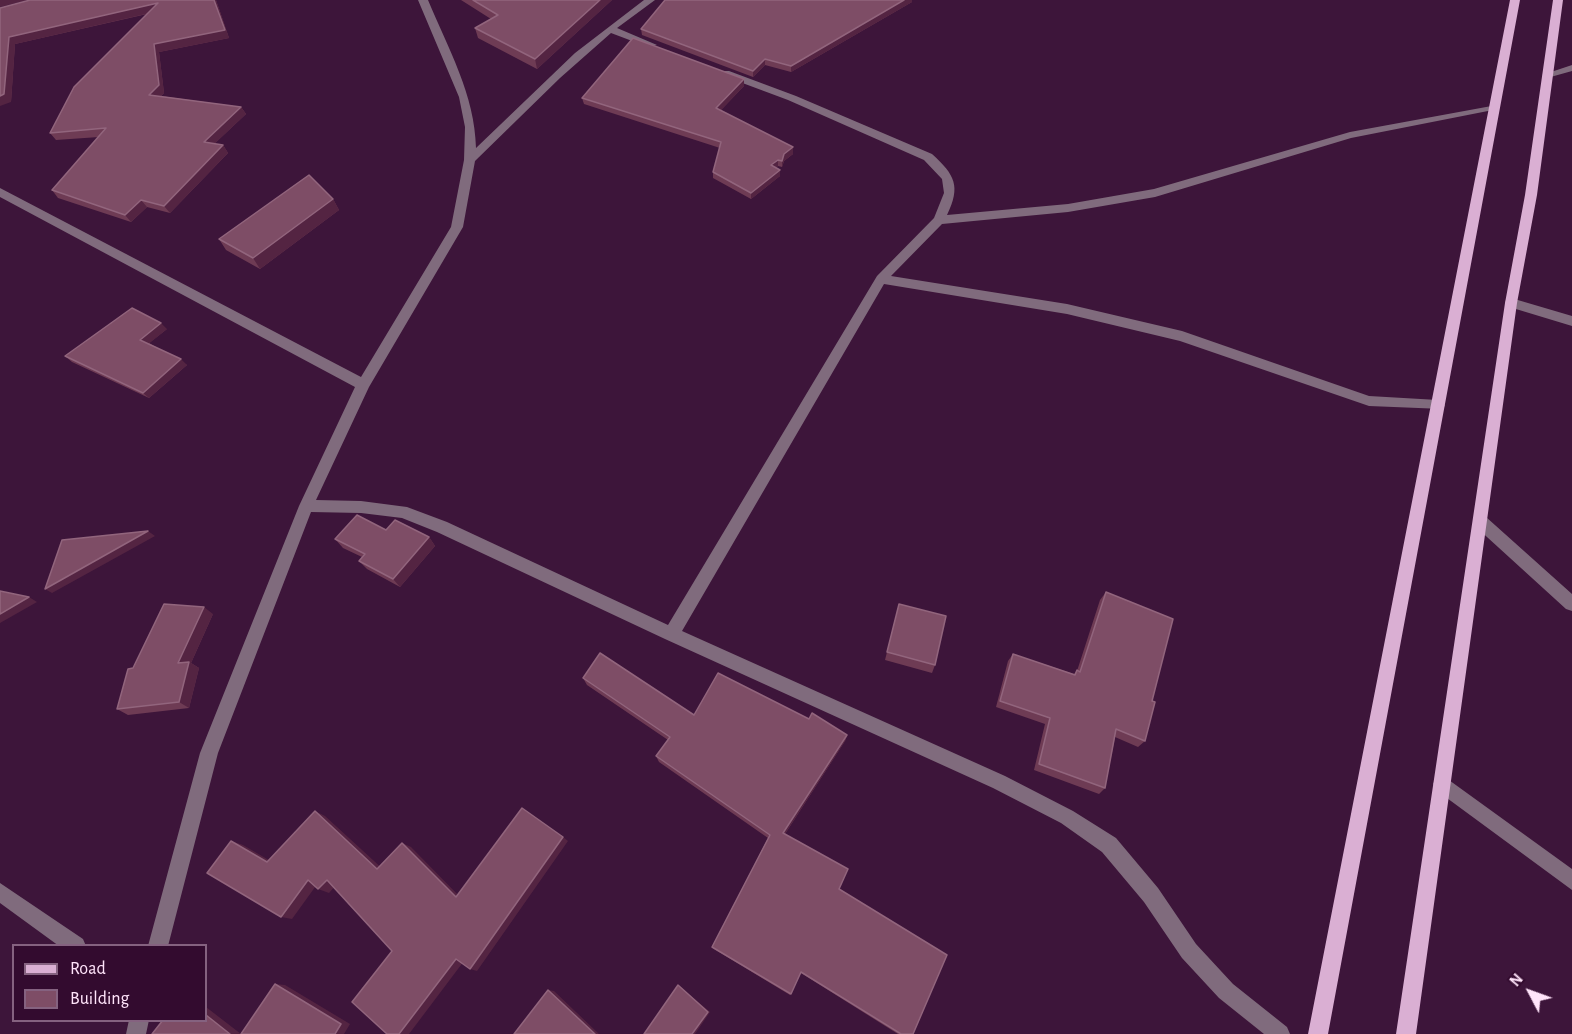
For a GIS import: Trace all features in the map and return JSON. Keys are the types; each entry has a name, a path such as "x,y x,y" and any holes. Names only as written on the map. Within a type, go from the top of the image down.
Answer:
{"main road":[{"path":"1318,1034 1480,197 1493,107 1515,0"},
{"path":"1407,1034 1481,522 1510,303 1531,195 1558,0"}],"street":[{"path":"158,944 209,753 306,506 363,385 457,227 470,160 470,127 464,97 423,0"},
{"path":"470,160 566,65 650,0"},
{"path":"611,29 664,50"},
{"path":"1547,75 1572,68"},
{"path":"670,634 881,279 939,220 950,197 951,183 943,170 928,157 792,98 717,70"},
{"path":"939,220 1068,208 1155,194 1350,135 1493,107"},
{"path":"0,192 363,385"},
{"path":"881,279 1067,309 1182,336 1369,400 1438,405"},
{"path":"1510,303 1572,321"},
{"path":"306,506 361,507 402,512 442,527 670,634 999,782 1067,817 1109,845 1151,895 1189,951 1226,991 1280,1034"},
{"path":"1481,522 1572,604"},
{"path":"1442,784 1572,881"},
{"path":"0,892 74,944"}],"building":[{"path":"30,0 214,0 225,30 154,44 159,85 149,95 241,107 204,142 223,145 164,206 141,200 125,215 52,190 106,128 50,133 74,87 158,3 9,37 4,94 0,96 0,8"},
{"path":"473,0 600,0 535,59 475,28 498,15"},
{"path":"665,0 904,0 791,66 765,59 753,71 641,29"},
{"path":"633,38 744,79 716,108 793,147 784,154 782,161 778,160 771,165 780,170 751,193 713,172 721,142 582,98"},
{"path":"309,175 333,199 253,258 219,239"},
{"path":"132,308 161,323 140,340 181,359 143,393 65,356"},
{"path":"357,515 386,530 395,520 429,537 393,579 359,561 365,554 335,539"},
{"path":"148,531 45,589 62,540"},
{"path":"0,591 29,597 0,614"},
{"path":"1106,592 1173,619 1152,701 1155,702 1145,741 1116,729 1105,788 1039,764 1050,718 1000,701 1013,654 1075,675 1077,670 1080,672"},
{"path":"164,604 204,607 178,663 189,662 179,702 117,709 128,669 133,668"},
{"path":"899,604 946,616 935,665 887,652"},
{"path":"600,653 694,715 718,673 809,719 812,713 847,735 783,833 848,869 839,889 947,955 913,1034 901,1034 801,972 791,994 712,947 770,835 656,756 670,737 583,678"},
{"path":"522,808 563,837 470,969 456,959 399,1034 387,1034 352,1002 392,951 327,880 318,889 308,880 281,917 207,873 231,841 267,862 315,811 377,869 402,843 456,897"},
{"path":"275,984 341,1024 335,1034 241,1034"},
{"path":"678,985 708,1012 692,1034 644,1034"},
{"path":"548,990 595,1034 514,1034"},
{"path":"207,1016 230,1034 152,1034 161,1022 207,1022"}]}
